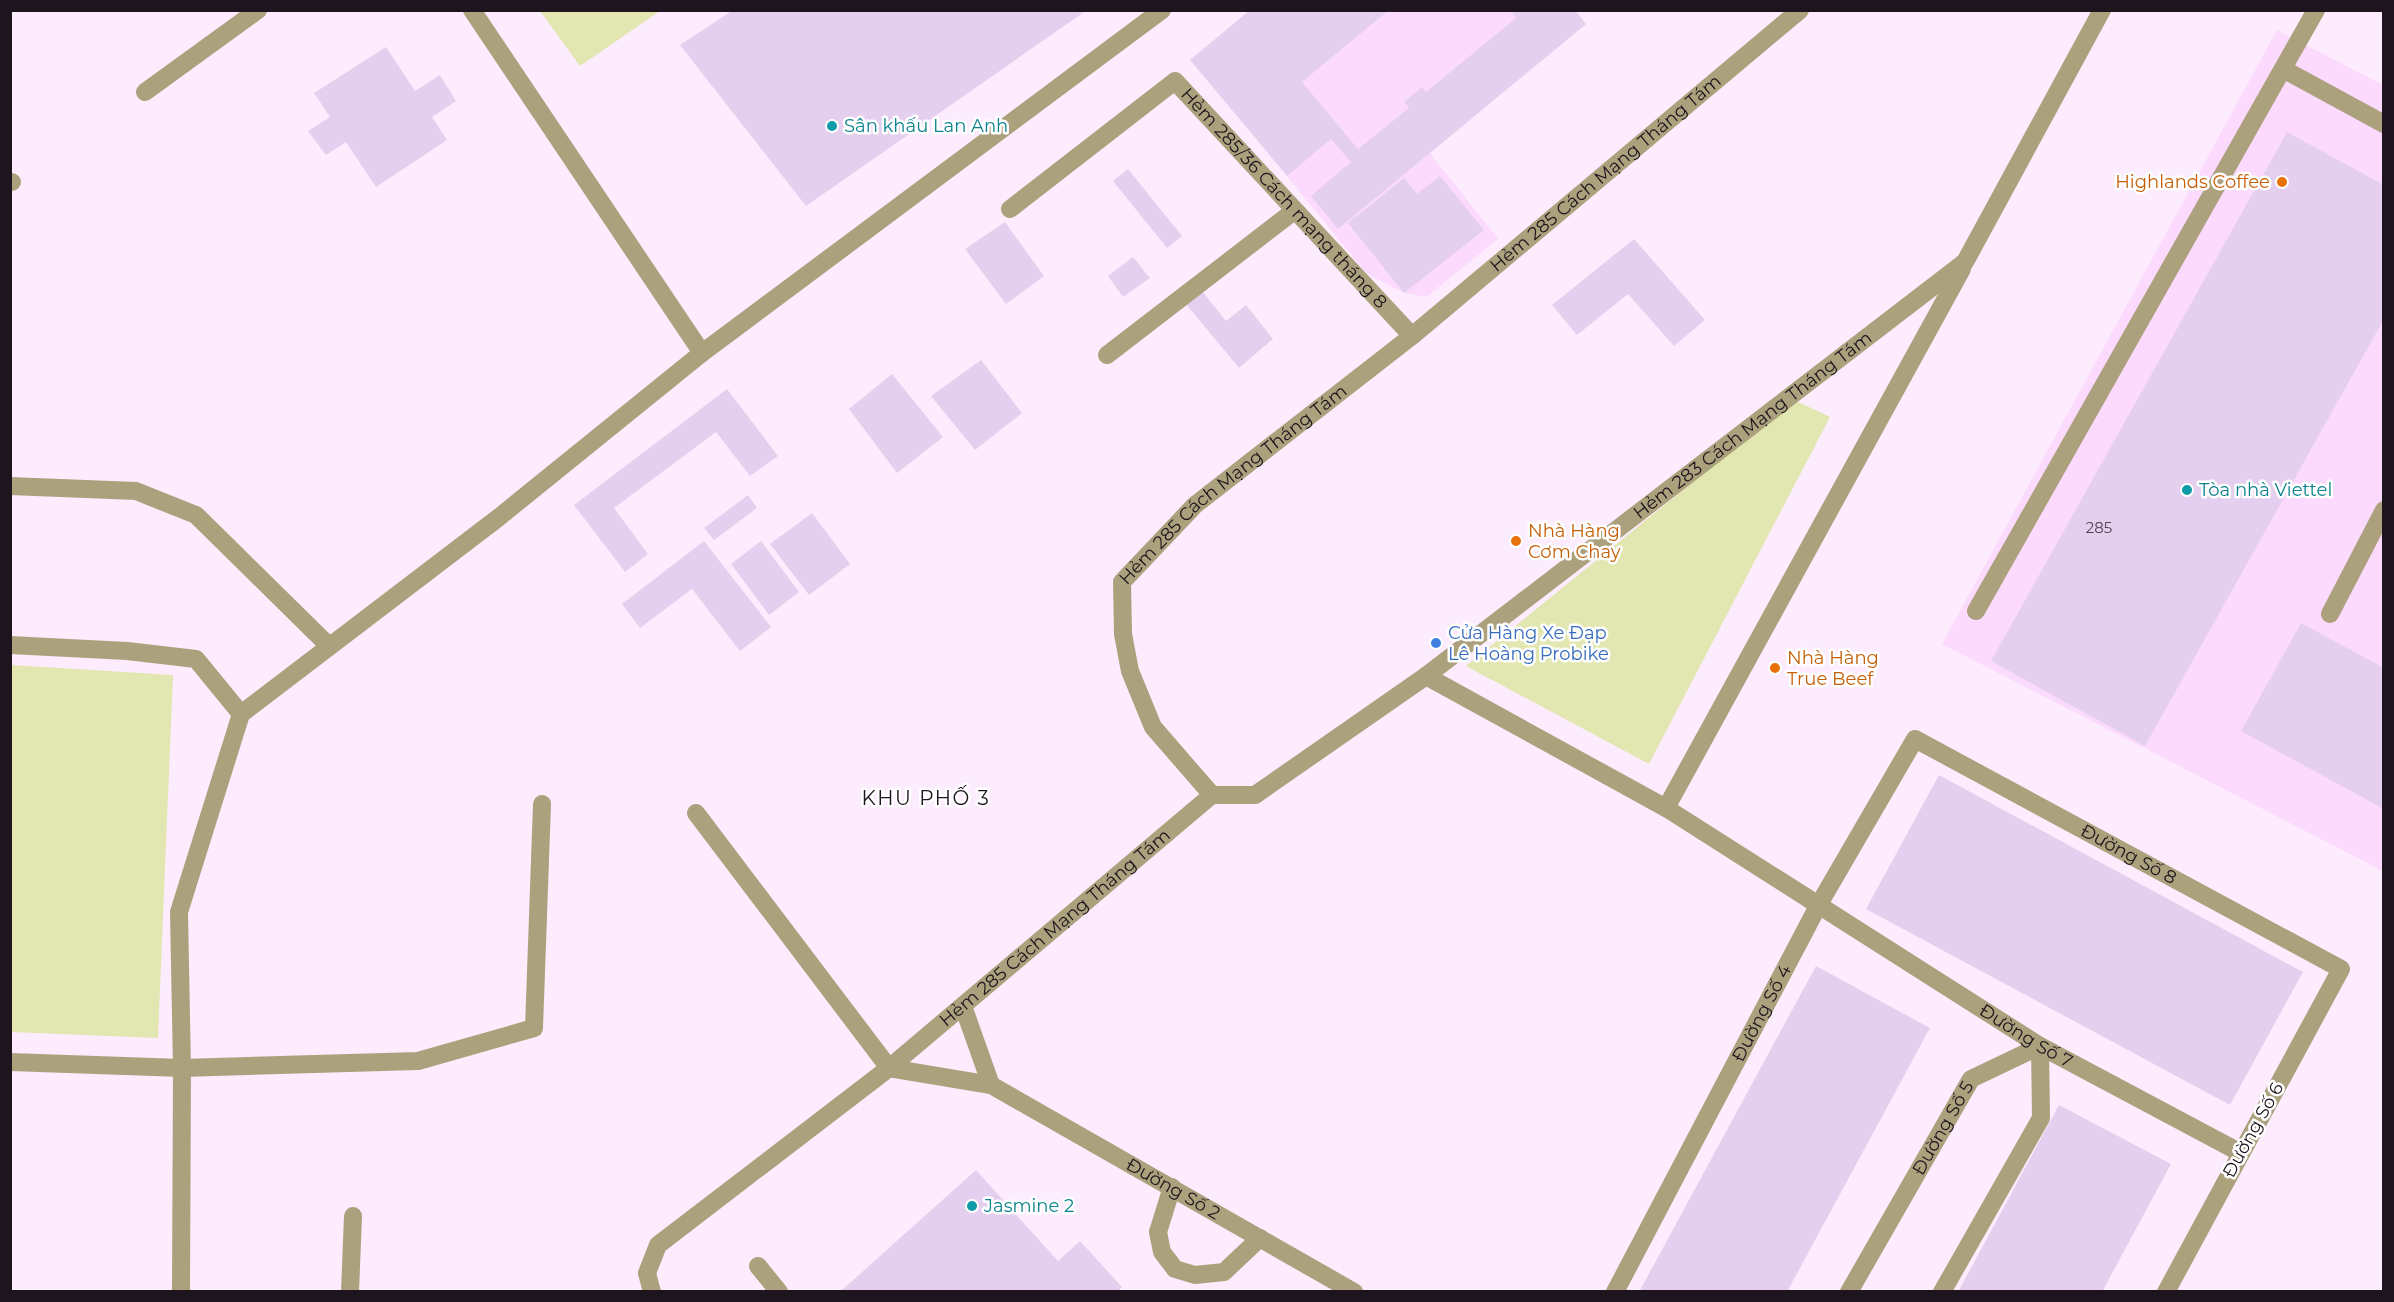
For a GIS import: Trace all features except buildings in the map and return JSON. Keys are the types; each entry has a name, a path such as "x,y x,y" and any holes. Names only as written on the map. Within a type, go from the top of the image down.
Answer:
{"street":[{"path":"145,92 258,10"},
{"path":"472,10 702,353"},
{"path":"181,1292 182,1068 179,912 242,714 498,518 702,353 1162,10"},
{"name":"Hẻm 285 Cách Mạng Tháng Tám","path":"652,1292 647,1273 658,1245 889,1068 1212,795 1153,728 1130,671 1123,634 1122,582 1195,505 1412,336 1800,10"},
{"name":"Hẻm 283 Cách Mạng Tháng Tám","path":"1666,808 2102,10"},
{"path":"1976,611 2316,10"},
{"path":"2283,69 2384,124"},
{"name":"Hẻm 285/36 Cách mạng tháng 8","path":"1010,209 1175,81 1412,336"},
{"path":"1107,355 1294,211"},
{"name":"Hẻm 283 Cách Mạng Tháng Tám","path":"1212,795 1256,795 1426,676 1965,262"},
{"path":"10,486 136,491 196,515 329,646"},
{"path":"2330,614 2384,510"},
{"path":"10,645 127,651 196,659 242,714"},
{"path":"1426,676 1666,808 1818,906"},
{"name":"Đường Số 4","path":"1615,1292 1818,906 1915,739"},
{"name":"Đường Số 8","path":"1915,739 2341,969"},
{"path":"10,1062 182,1068 418,1061 534,1028 542,804"},
{"path":"696,813 889,1068"},
{"name":"Đường Số 7","path":"1818,906 2040,1046 2241,1153"},
{"name":"Đường Số 6","path":"2166,1292 2341,969"},
{"path":"963,1006 992,1085"},
{"path":"1941,1292 2041,1118 2040,1046"},
{"name":"Đường Số 5","path":"1850,1292 1971,1079 2040,1046"},
{"name":"Đường Số 2","path":"889,1068 992,1085 1354,1292"},
{"path":"1172,1187 1158,1232 1162,1252 1174,1269 1195,1275 1224,1272 1260,1238"},
{"path":"351,1292 353,1216"},
{"path":"758,1266 779,1292"}],"shaded area":[{"path":"1575,10 1586,24 1430,153 1498,239 1426,297 1404,293 1366,273 1287,176 1250,11"},
{"path":"2277,30 2383,85 2383,871 1942,644"}],"green space":[{"path":"540,11 660,11 580,66"},
{"path":"1794,400 1830,417 1649,764 1466,666"},
{"path":"11,665 173,675 158,1038 11,1032"}],"place":[{"name":"Sân khấu Lan Anh","path":"832,126"},
{"name":"Highlands Coffee","path":"2282,182"},
{"name":"Tòa nhà Viettel","path":"2187,490"},
{"name":"Nhà Hàng Cơm Chay","path":"1516,541"},
{"name":"Cửa Hàng Xe Đạp Lê Hoàng Probike","path":"1436,643"},
{"name":"Nhà Hàng True Beef","path":"1775,668"},
{"name":"Jasmine 2","path":"972,1206"}],"district":[{"name":"KHU PHỐ 3","path":"926,798"}]}
